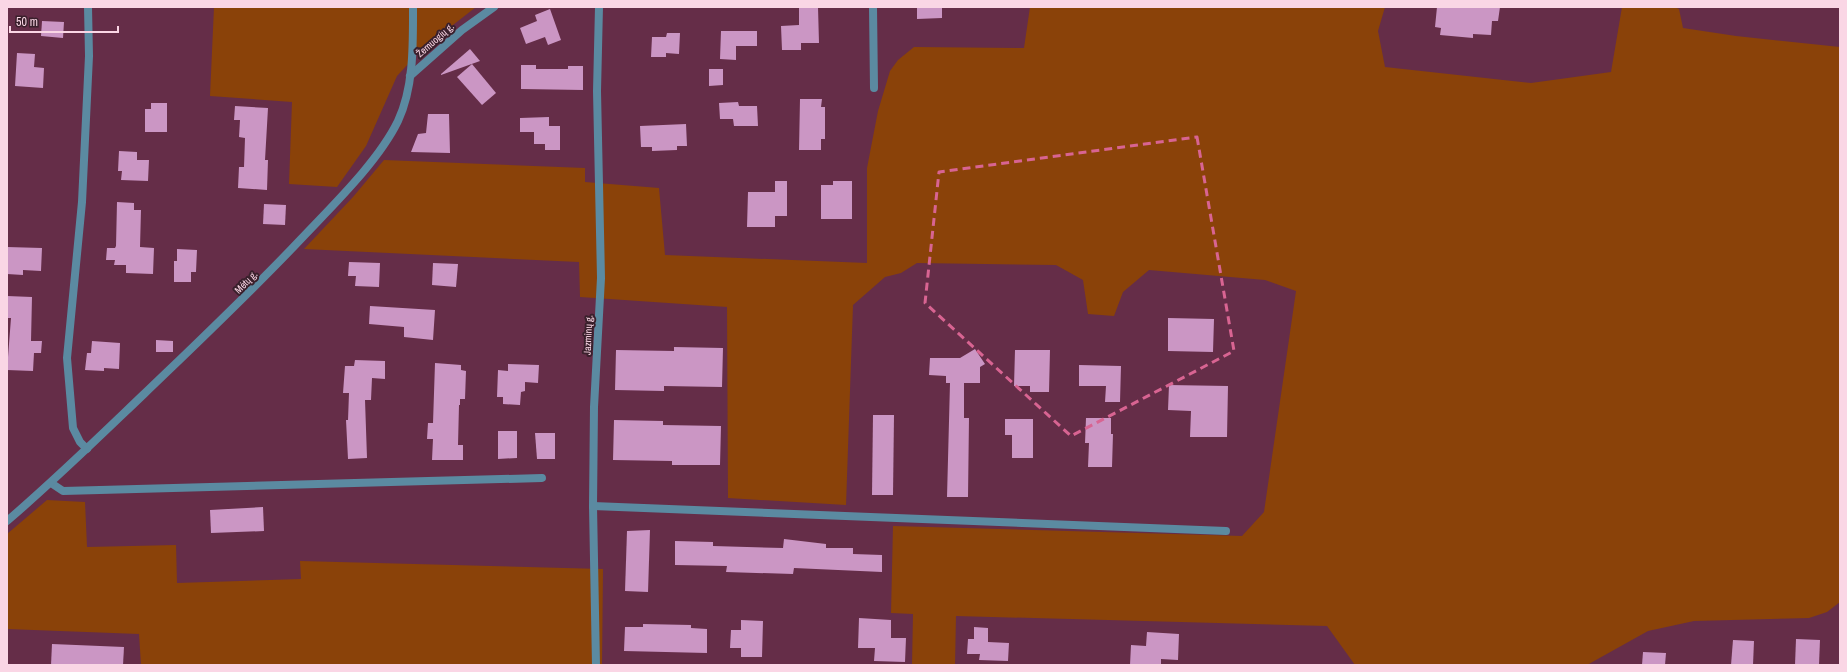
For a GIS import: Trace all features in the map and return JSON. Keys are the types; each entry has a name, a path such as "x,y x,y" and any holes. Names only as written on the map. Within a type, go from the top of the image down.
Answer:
{"street":[{"path":"87,449 80,442 73,428 68,358 82,202 89,56 88,7"},
{"name":"Mėtų g.","path":"7,521 87,449 261,281 374,158 398,120 410,76 413,32 412,7"},
{"name":"Žemuogių g.","path":"410,76 462,30 494,7"},
{"name":"Jazminų g.","path":"596,665 593,506 594,407 601,278 597,91 599,7"},
{"path":"873,7 874,88"},
{"path":"51,483 63,491 542,478"},
{"path":"593,506 1226,531"}],"highlighted area":[{"path":"1197,137 1234,351 1071,436 925,303 939,172"}],"shaded area":[{"path":"214,7 476,7 421,50 397,76 366,146 337,187 289,184 292,102 210,96"},
{"path":"1030,7 1385,7 1378,31 1385,67 1531,83 1611,72 1622,7 1674,7 1679,9 1683,28 1736,36 1840,47 1840,602 1827,612 1809,618 1694,621 1648,631 1587,665 1355,665 1327,626 956,616 955,665 912,665 913,614 891,613 893,526 1242,536 1264,512 1296,291 1265,280 1149,270 1123,292 1114,316 1088,314 1083,280 1056,265 917,263 901,273 885,277 853,305 846,505 728,498 727,307 580,297 579,262 304,249 353,197 384,160 585,168 585,182 659,188 665,255 867,263 867,168 878,111 890,71 898,60 914,47 1024,48"},
{"path":"47,500 85,502 87,547 176,545 177,583 301,579 300,561 603,569 602,665 141,665 139,634 7,629 7,534"}],"building":[{"path":"799,7 818,7 819,43 801,43 801,50 782,50 781,26 799,25"},
{"path":"917,7 942,7 942,18 917,19"},
{"path":"1437,7 1500,7 1498,21 1492,21 1491,35 1473,34 1473,38 1440,35 1441,28 1435,27"},
{"path":"550,9 561,40 548,45 545,37 526,44 520,28 537,21 535,15"},
{"path":"42,21 64,22 63,38 41,36"},
{"path":"721,31 757,31 757,46 736,46 736,60 720,59"},
{"path":"667,33 680,33 679,54 666,53 666,57 651,57 652,37 666,37"},
{"path":"470,49 480,61 441,75 441,74"},
{"path":"17,53 35,54 34,67 44,68 43,88 15,86"},
{"path":"472,64 496,93 482,105 457,77"},
{"path":"521,65 536,65 536,69 568,69 568,66 583,66 583,90 521,89"},
{"path":"709,69 723,69 723,85 709,86"},
{"path":"800,99 822,99 821,107 825,107 825,139 821,139 821,150 799,150"},
{"path":"738,102 739,106 757,106 758,126 734,126 733,119 720,119 719,103"},
{"path":"151,103 167,103 167,132 145,132 145,109 151,109"},
{"path":"235,106 268,108 265,160 268,160 267,190 238,188 239,167 244,167 245,138 239,137 240,120 234,120"},
{"path":"428,114 449,114 450,153 411,152 418,134 426,133"},
{"path":"549,117 549,126 560,126 560,150 545,150 545,144 534,144 534,132 520,132 520,118"},
{"path":"686,124 687,146 677,146 677,150 652,151 652,147 641,147 640,126"},
{"path":"119,151 137,152 137,160 149,160 148,181 121,180 122,171 118,171"},
{"path":"775,181 787,181 787,216 775,216 775,227 747,227 748,192 775,192"},
{"path":"833,181 852,181 852,219 821,219 821,185 833,185"},
{"path":"117,202 134,203 134,210 141,210 140,247 154,248 153,274 126,273 126,265 114,265 115,260 106,260 107,248 115,248 116,246"},
{"path":"264,204 286,205 285,225 263,224"},
{"path":"7,247 42,248 41,271 23,270 23,275 7,274"},
{"path":"177,249 197,250 196,272 191,272 191,282 174,282 174,261 177,261"},
{"path":"349,262 380,263 379,287 355,286 356,276 348,276"},
{"path":"433,263 458,264 456,287 432,285"},
{"path":"7,296 32,297 31,341 42,341 41,353 34,353 33,371 7,370 11,318 7,318"},
{"path":"370,306 435,310 433,340 404,337 404,327 369,324"},
{"path":"1168,318 1214,319 1213,352 1168,351"},
{"path":"156,340 173,341 173,352 156,352"},
{"path":"92,341 120,343 119,369 104,368 104,371 85,370 87,353 91,353"},
{"path":"674,347 723,348 722,387 664,386 664,391 615,390 616,350 674,351"},
{"path":"975,349 985,364 980,367 980,383 964,383 964,418 969,418 968,497 947,497 950,383 946,383 946,376 929,375 930,358 960,358"},
{"path":"1015,350 1050,350 1049,392 1030,392 1030,386 1014,386"},
{"path":"355,360 385,361 385,379 372,378 371,400 365,400 367,458 348,459 346,420 348,420 349,393 343,393 345,366 354,366"},
{"path":"435,363 461,365 461,370 466,371 465,399 460,399 459,405 458,445 463,445 463,460 432,460 433,439 427,439 428,423 433,423"},
{"path":"508,364 539,365 538,383 525,382 525,391 521,392 520,405 503,404 503,397 497,397 498,370 508,371"},
{"path":"1079,365 1121,366 1120,402 1105,402 1106,386 1079,386"},
{"path":"1169,385 1228,386 1227,437 1190,437 1191,411 1168,410"},
{"path":"873,415 894,415 893,495 872,495"},
{"path":"1086,418 1111,418 1111,434 1113,434 1112,467 1088,467 1089,443 1085,443"},
{"path":"1005,419 1033,419 1033,458 1012,458 1012,435 1005,435"},
{"path":"614,420 663,421 663,425 721,426 720,465 672,465 672,461 613,460"},
{"path":"498,431 517,431 517,458 498,459"},
{"path":"535,433 555,433 555,459 537,459"},
{"path":"263,507 264,531 211,533 210,510"},
{"path":"650,530 648,592 625,591 627,531"},
{"path":"784,539 826,544 826,548 853,548 853,554 882,555 882,572 794,568 793,574 726,572 727,566 675,565 675,541 713,542 713,546 783,548"},
{"path":"859,618 891,620 891,638 906,638 905,662 874,661 875,648 858,648"},
{"path":"741,620 763,621 762,657 741,657 741,648 730,648 731,630 741,630"},
{"path":"643,624 691,625 691,628 707,629 707,653 624,651 625,627 643,627"},
{"path":"974,627 988,628 988,642 1009,643 1008,661 979,660 980,654 967,654 968,639 974,639"},
{"path":"1147,632 1179,634 1178,660 1161,659 1161,665 1130,665 1131,645 1146,646"},
{"path":"1796,639 1820,640 1819,665 1795,665"},
{"path":"1733,640 1754,641 1753,665 1731,665"},
{"path":"52,644 124,647 123,665 51,665"},
{"path":"1643,652 1666,653 1665,665 1642,665"}]}
